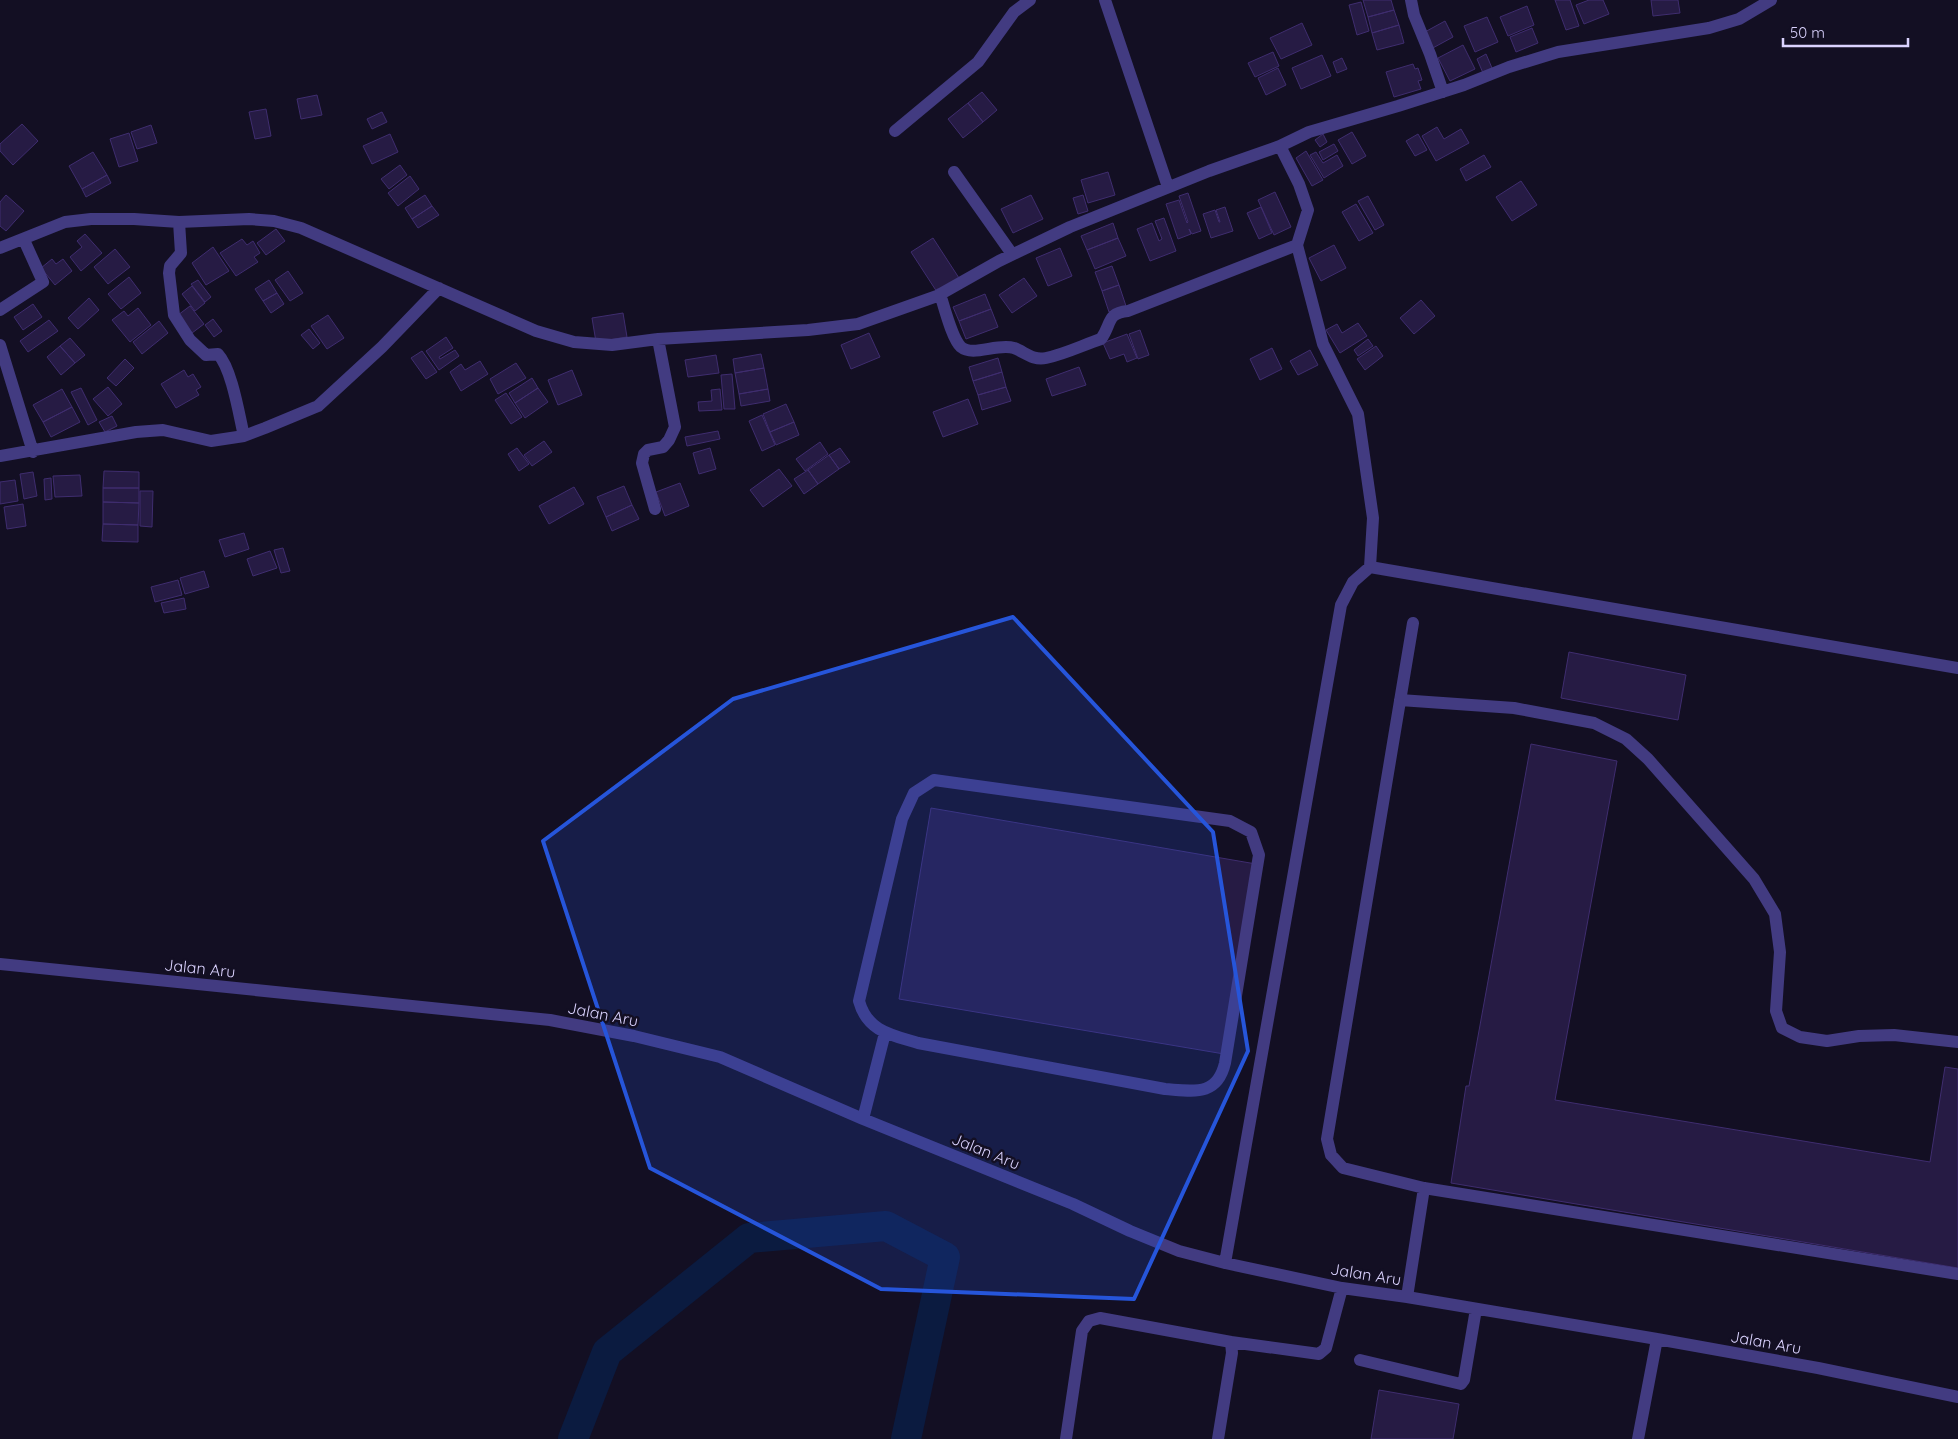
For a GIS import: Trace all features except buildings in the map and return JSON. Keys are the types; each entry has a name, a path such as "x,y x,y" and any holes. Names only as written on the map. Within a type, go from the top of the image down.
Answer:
{"street":[{"path":"895,131 978,62 1014,12 1030,0"},
{"path":"1105,0 1168,187"},
{"path":"1412,0 1414,15 1443,92"},
{"path":"0,248 65,222 91,218 134,218 179,222 249,219 301,228 536,332 574,342 612,345 658,339 808,330 858,324 940,294 1012,254 1070,227 1168,187 1280,146 1309,132 1443,92 1509,67 1558,52 1708,28 1739,19 1770,0"},
{"path":"1225,1263 1341,605 1353,582 1370,568 1373,518 1358,414 1323,344 1297,245 1308,210 1299,184 1280,146"},
{"path":"954,172 1012,254"},
{"path":"179,222 181,253 170,266 169,273 174,315 190,340 206,356 218,354 222,359 231,382 244,436"},
{"path":"0,310 43,282 24,240"},
{"path":"940,294 956,339 963,348 970,352 998,346 1014,348 1032,358 1044,359 1101,338 1111,317 1118,312 1128,311 1297,245"},
{"path":"0,456 33,452 136,432 163,430 211,441 244,436 318,406 382,347 439,288"},
{"path":"655,508 642,463 644,454 648,450 663,447 669,440 675,427 658,339"},
{"path":"0,345 33,452"},
{"path":"1370,568 1958,668"},
{"path":"1413,624 1327,1139 1331,1155 1343,1168 1424,1188 1958,1274"},
{"path":"1400,700 1514,708 1594,722 1626,739 1648,758 1754,879 1774,914 1780,952 1776,1012 1782,1028 1800,1038 1827,1041 1859,1036 1894,1035 1958,1042"},
{"path":"934,780 1230,821 1252,832 1259,855 1225,1063 1222,1075 1213,1085 1199,1091 1165,1089 918,1042 885,1033 863,1014 859,1001 902,819 914,793 934,780"},
{"name":"Jalan Aru","path":"0,964 550,1020 634,1036 720,1057 864,1119 1073,1204 1130,1231 1179,1251 1225,1263 1342,1288 1407,1296 1656,1339 1818,1368 1958,1397"},
{"path":"864,1119 885,1033"},
{"path":"1407,1296 1424,1188"},
{"path":"1066,1439 1082,1331 1089,1322 1100,1318 1231,1342 1319,1354 1326,1348 1342,1288"},
{"path":"1360,1360 1461,1384 1464,1380 1476,1309"},
{"path":"1638,1439 1656,1339"},
{"path":"1218,1439 1232,1353 1231,1342"}],"highlighted area":[{"path":"1013,617 1213,832 1248,1051 1134,1299 881,1289 650,1168 543,841 733,699"}],"waterway":[{"path":"573,1439 607,1352 749,1238 886,1226 945,1257 906,1439"}]}
